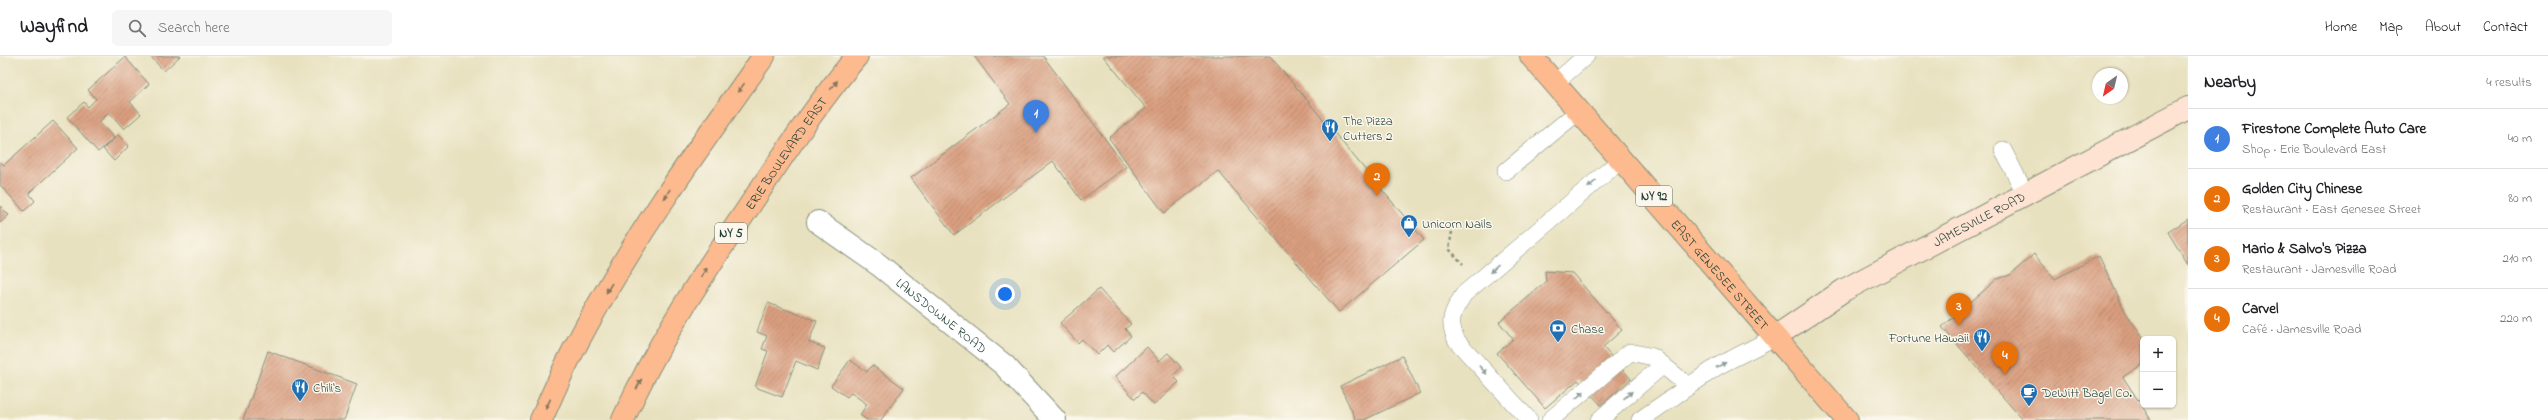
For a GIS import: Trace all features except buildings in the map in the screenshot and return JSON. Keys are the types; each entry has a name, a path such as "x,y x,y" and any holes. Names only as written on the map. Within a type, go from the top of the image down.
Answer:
{"main road":[{"path":"541,420 573,351 616,276 682,171 764,56"},
{"name":"ERIE BOULEVARD EAST","path":"623,420 638,386 697,283 800,130 856,56"},
{"name":"EAST GENESEE STREET","path":"1531,56 1556,82 1847,420"}],"street":[{"name":"JAMESVILLE ROAD","path":"1775,337 1844,290 2188,108"},
{"name":"LANSDOWNE ROAD","path":"818,222 879,266 1004,365 1055,420"}],"lane":[{"path":"1556,82 1586,56"},
{"path":"1506,171 1580,110"},
{"path":"2003,150 2025,193"},
{"path":"1529,420 1456,341 1450,327 1454,309 1464,294 1480,282 1622,159"},
{"path":"1640,420 1687,385 1718,366 1775,337"},
{"path":"1550,420 1630,352 1653,357 1687,385"},
{"path":"1599,420 1663,365"}],"path":[{"path":"1452,226 1449,249 1480,282"}],"place":[{"name":"Firestone Complete Auto Care","path":"1036,133"},
{"name":"The Pizza Cutters 2","path":"1330,142"},
{"name":"Golden City Chinese","path":"1377,196"},
{"name":"Unicorn Nails","path":"1409,238"},
{"name":"Mario & Salvo's Pizza","path":"1959,326"},
{"name":"Chase","path":"1558,343"},
{"name":"Fortune Hawaii","path":"1982,352"},
{"name":"Carvel","path":"2005,375"},
{"name":"Chili's","path":"300,402"},
{"name":"DeWitt Bagel Co.","path":"2029,407"}]}
